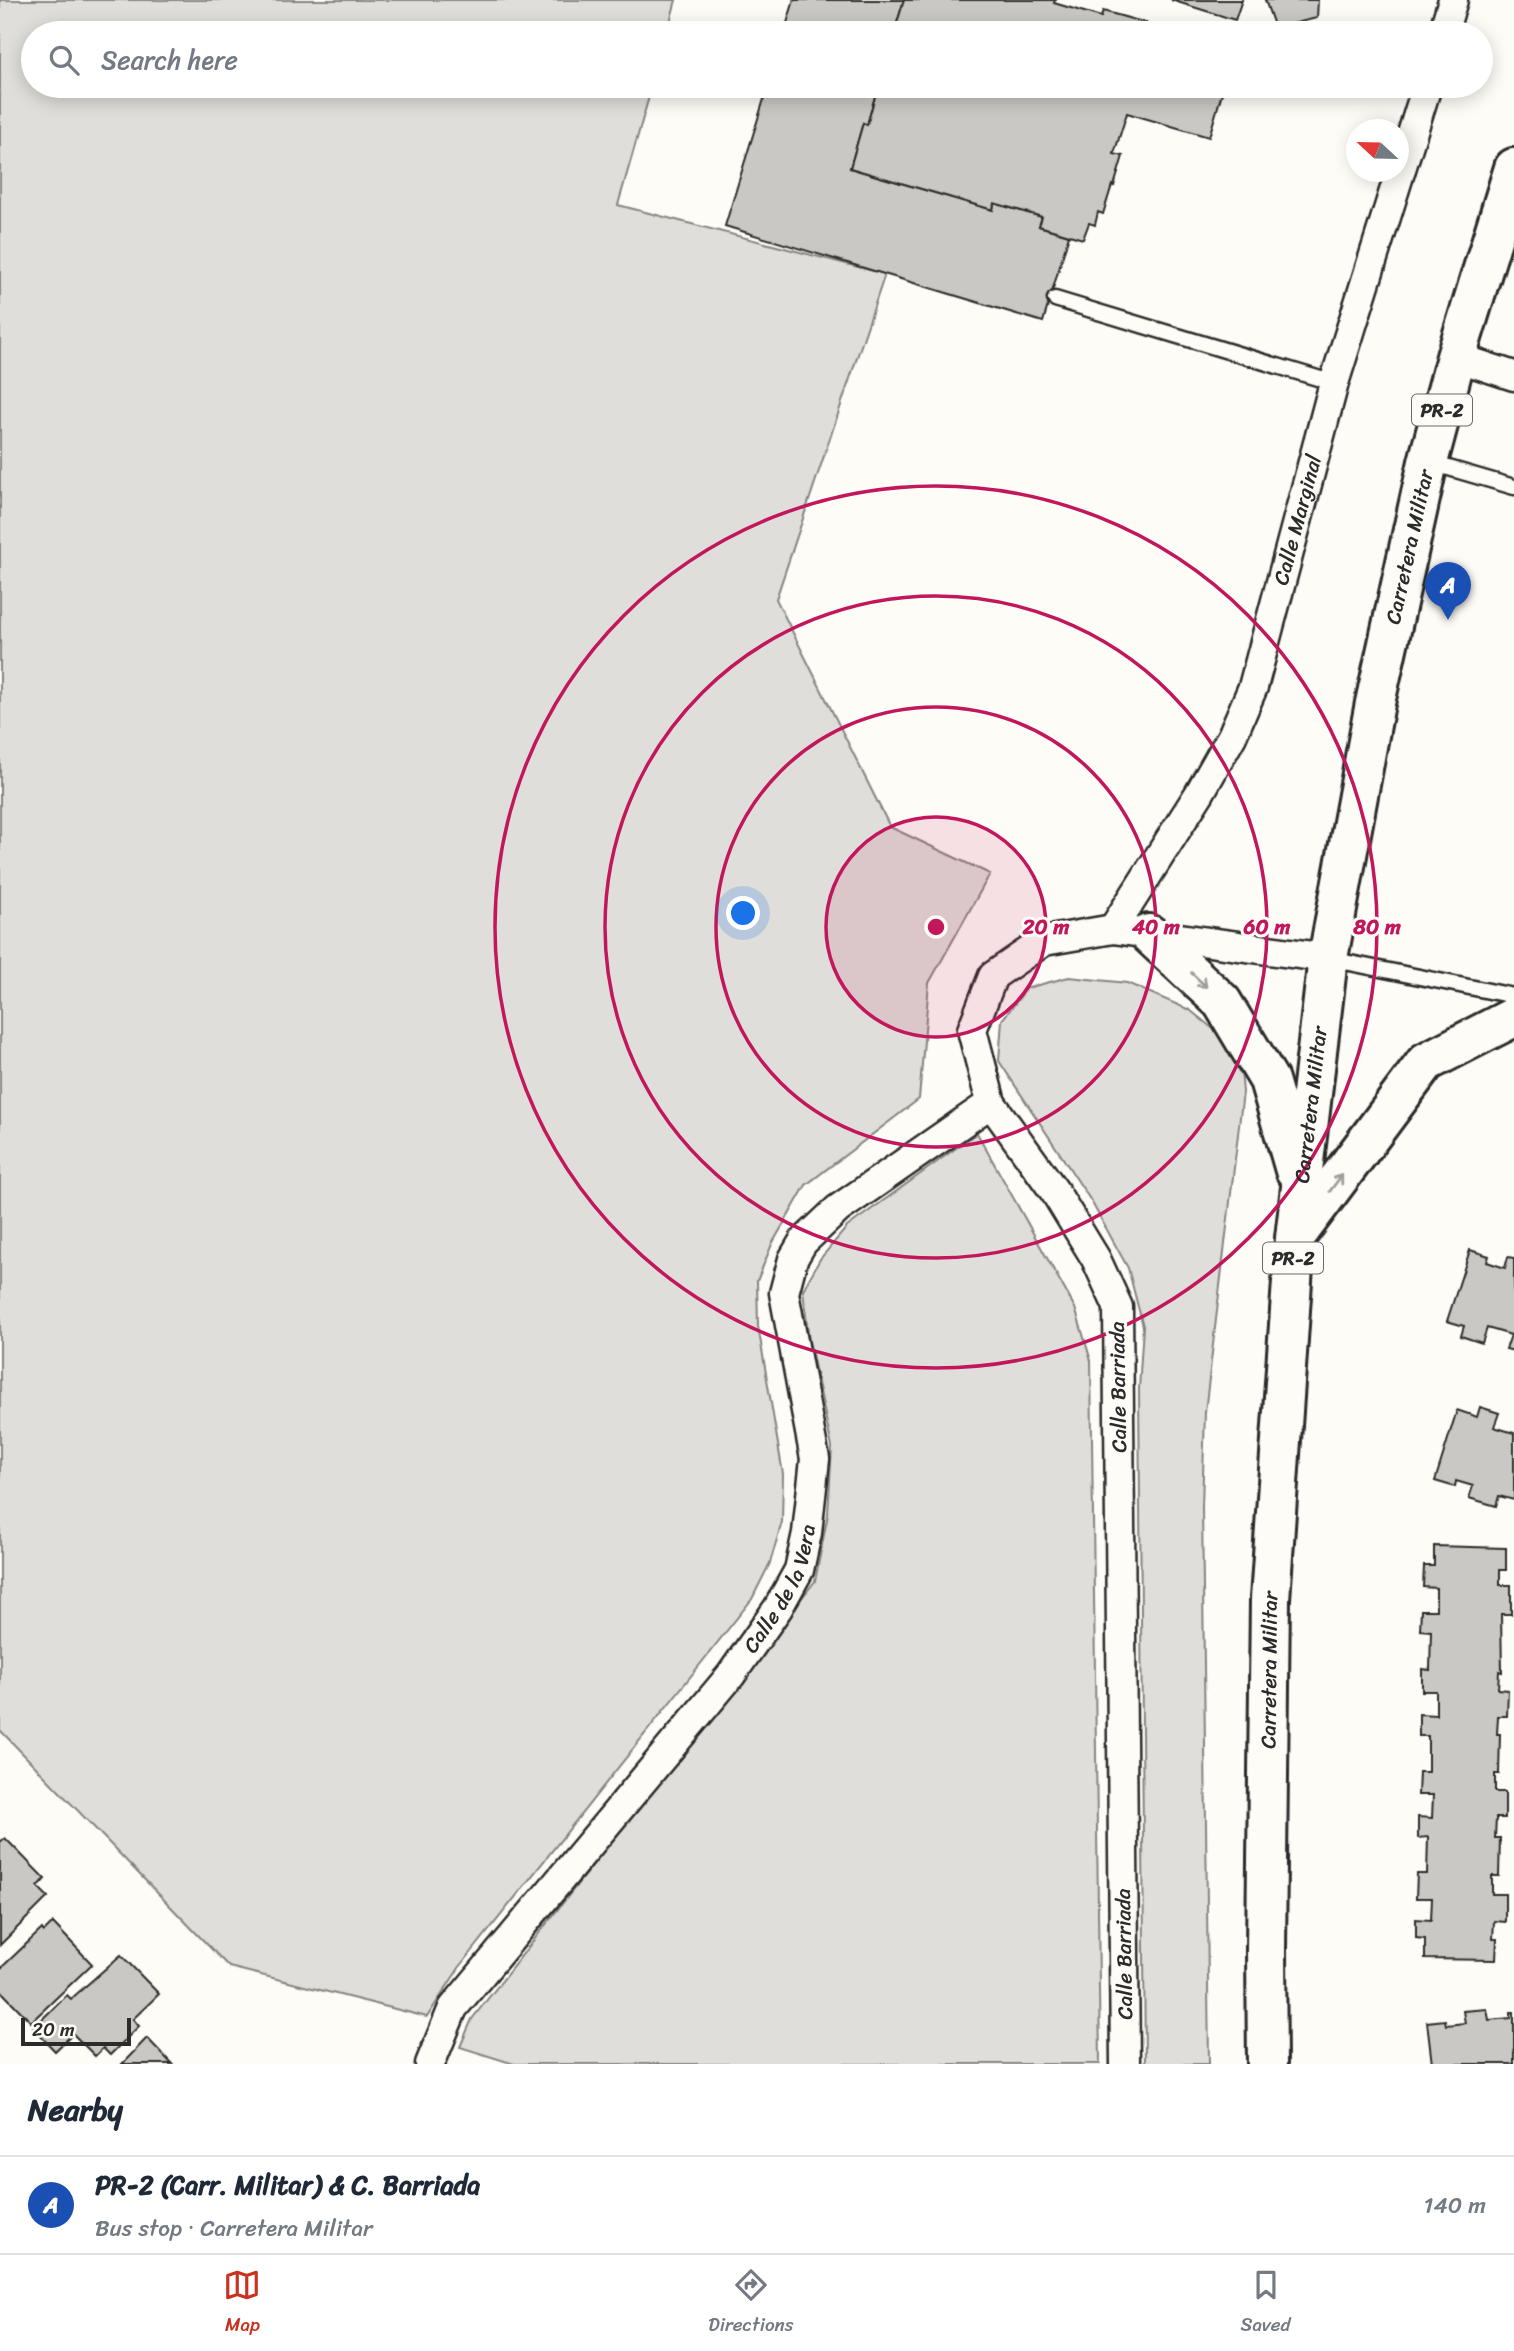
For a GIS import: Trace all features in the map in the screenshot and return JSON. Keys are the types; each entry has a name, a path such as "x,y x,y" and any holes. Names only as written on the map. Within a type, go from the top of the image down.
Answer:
{"main road":[{"name":"Carretera Militar","path":"1267,2064 1270,1599 1295,1238 1328,958 1375,703 1428,463 1456,357 1514,168"},
{"path":"1131,931 1222,1002 1269,1080 1300,1188"},
{"path":"1295,1238 1426,1062 1514,1017"}],"street":[{"path":"1447,21 1453,0"},
{"name":"Calle Marginal","path":"1131,931 1199,794 1232,736 1253,687 1334,383 1423,98"},
{"path":"1456,357 1514,376"},
{"name":"Calle Barriada","path":"1125,2064 1118,1307 1096,1259 1055,1192 991,1103 972,1030 993,976 1044,941 1131,931 1328,958"},
{"name":"Calle de la Vera","path":"430,2064 453,2008 731,1675 778,1608 799,1570 807,1533 815,1460 784,1293 787,1276 803,1242 838,1209 991,1103"}],"lane":[{"path":"1055,299 1334,383"},
{"path":"1428,463 1514,487"},
{"path":"1328,958 1514,996"}],"shaded area":[{"path":"0,0 676,0 670,21 21,21 21,98 649,98 618,205 885,274 776,599 890,827 990,874 929,983 919,1099 806,1185 772,1244 757,1281 758,1326 783,1474 782,1522 770,1563 752,1599 459,1968 427,2017 229,1967 0,1730"},
{"path":"1069,977 1127,983 1190,1010 1239,1050 1243,1092 1205,1412 1202,1507 1209,2064 1145,2064 1139,1389 1143,1326 1128,1268 1091,1201 999,1061 1002,1020 1027,988"},
{"path":"977,1133 1075,1308 1091,1361 1100,2064 514,2064 460,2047 472,2019 815,1581 828,1514 832,1447 809,1341 803,1290 820,1259 847,1227"}],"building":[{"path":"794,0 904,0 898,21 788,21"},
{"path":"904,0 1055,0 1054,3 1101,17 1103,11 1139,21 898,21"},
{"path":"1171,0 1242,0 1235,20"},
{"path":"1265,0 1318,0 1317,18 1304,21 1272,21"},
{"path":"764,98 875,98 867,125 863,123 850,168 993,210 994,203 1042,217 1039,226 1069,235 1043,322 725,226"},
{"path":"875,98 1220,98 1209,137 1127,113 1114,154 1123,156 1114,186 1112,185 1103,214 1098,212 1095,225 1089,223 1083,239 1039,226 1042,217 994,203 993,210 850,168 863,123 867,125"},
{"path":"1470,1250 1489,1256 1487,1262 1505,1268 1508,1257 1514,1258 1514,1351 1506,1349 1511,1335 1487,1328 1482,1343 1461,1336 1464,1326 1447,1321"},
{"path":"1480,1407 1499,1413 1494,1427 1514,1433 1514,1500 1499,1496 1496,1506 1469,1498 1473,1486 1456,1481 1455,1487 1435,1481 1457,1410 1477,1417"},
{"path":"1434,1546 1506,1548 1506,1570 1500,1570 1500,1585 1511,1585 1511,1614 1501,1614 1502,1672 1499,1671 1498,1689 1508,1690 1507,1716 1498,1716 1499,1774 1495,1774 1495,1792 1505,1792 1505,1818 1496,1818 1495,1838 1500,1838 1499,1876 1492,1876 1492,1894 1505,1894 1505,1922 1494,1921 1496,1960 1425,1959 1425,1939 1416,1938 1416,1919 1431,1920 1432,1898 1416,1898 1417,1874 1427,1874 1428,1837 1418,1838 1418,1817 1432,1818 1433,1795 1418,1795 1419,1772 1428,1772 1428,1736 1419,1736 1419,1714 1436,1715 1436,1691 1422,1691 1422,1669 1430,1670 1431,1631 1420,1630 1421,1610 1436,1610 1436,1588 1423,1587 1424,1566 1434,1566"},
{"path":"5,1838 45,1879 38,1887 48,1897 0,1945 0,1842"},
{"path":"53,1923 92,1964 31,2022 0,1990 0,1969 42,1929 44,1932"},
{"path":"121,1955 159,1994 133,2019 139,2026 110,2055 103,2048 95,2056 73,2034 55,2051 33,2028 67,1995 71,1999"},
{"path":"1487,2009 1489,2020 1511,2018 1511,2012 1514,2012 1514,2064 1432,2064 1427,2022 1445,2020 1446,2025 1465,2023 1463,2011"},
{"path":"147,2038 172,2064 122,2064"}],"place":[{"name":"PR-2 (Carr. Militar) & C. Barriada","path":"1448,620"}]}
